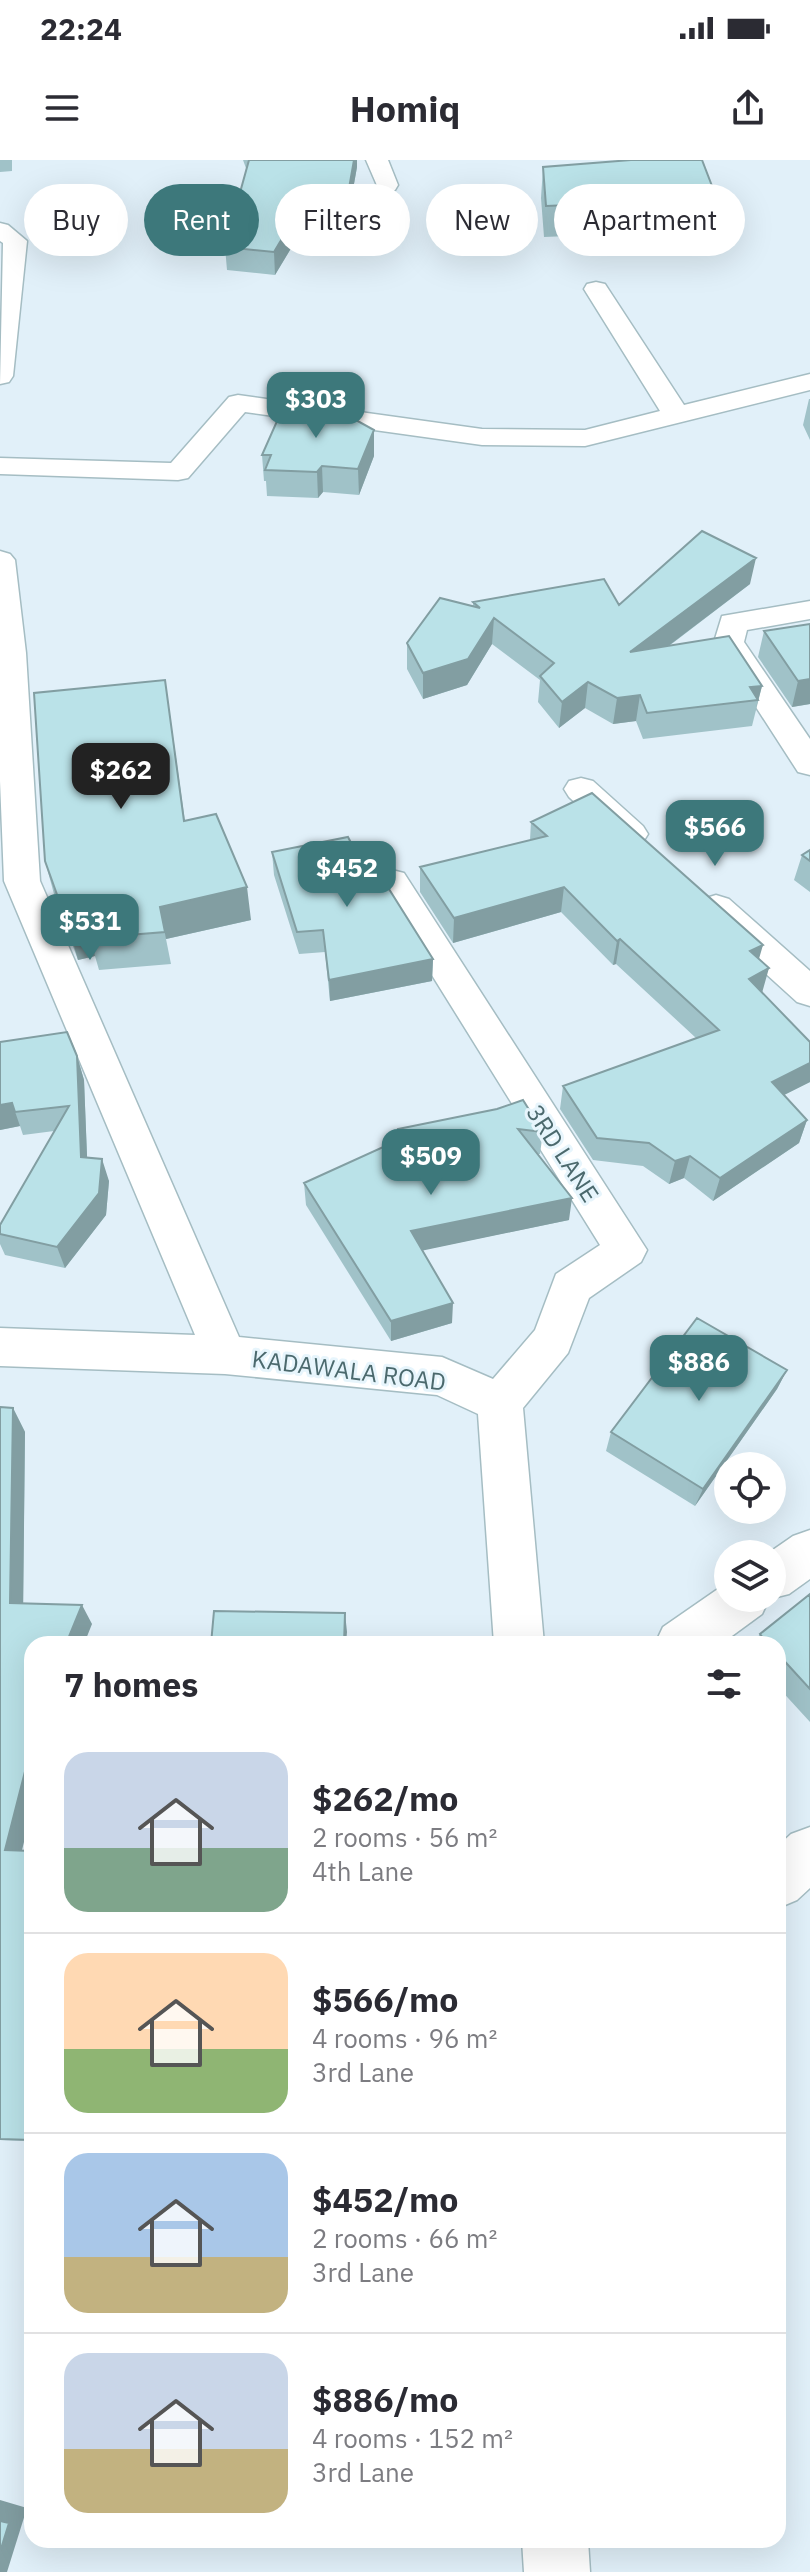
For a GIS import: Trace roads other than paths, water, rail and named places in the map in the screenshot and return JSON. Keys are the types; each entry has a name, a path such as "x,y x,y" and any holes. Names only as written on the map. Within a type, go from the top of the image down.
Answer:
{"street":[{"path":"377,160 387,184"},
{"path":"0,230 15,241 0,376"},
{"path":"596,289 677,416"},
{"path":"0,466 178,472 238,403 482,437 585,438 810,382"},
{"path":"0,560 22,881 225,1355"},
{"path":"810,610 733,623 729,642 810,764"},
{"path":"581,789 661,860"},
{"name":"3RD LANE","path":"392,882 626,1250 571,1287 553,1340 500,1403"},
{"path":"695,890 810,992"},
{"name":"KADAWALA ROAD","path":"0,1347 225,1355 442,1376 500,1403"},
{"path":"500,1403 518,1636"},
{"path":"786,1568 810,1552"},
{"path":"691,1636 725,1612"},
{"path":"786,1874 810,1853"},
{"path":"556,2548 557,2572"}]}
